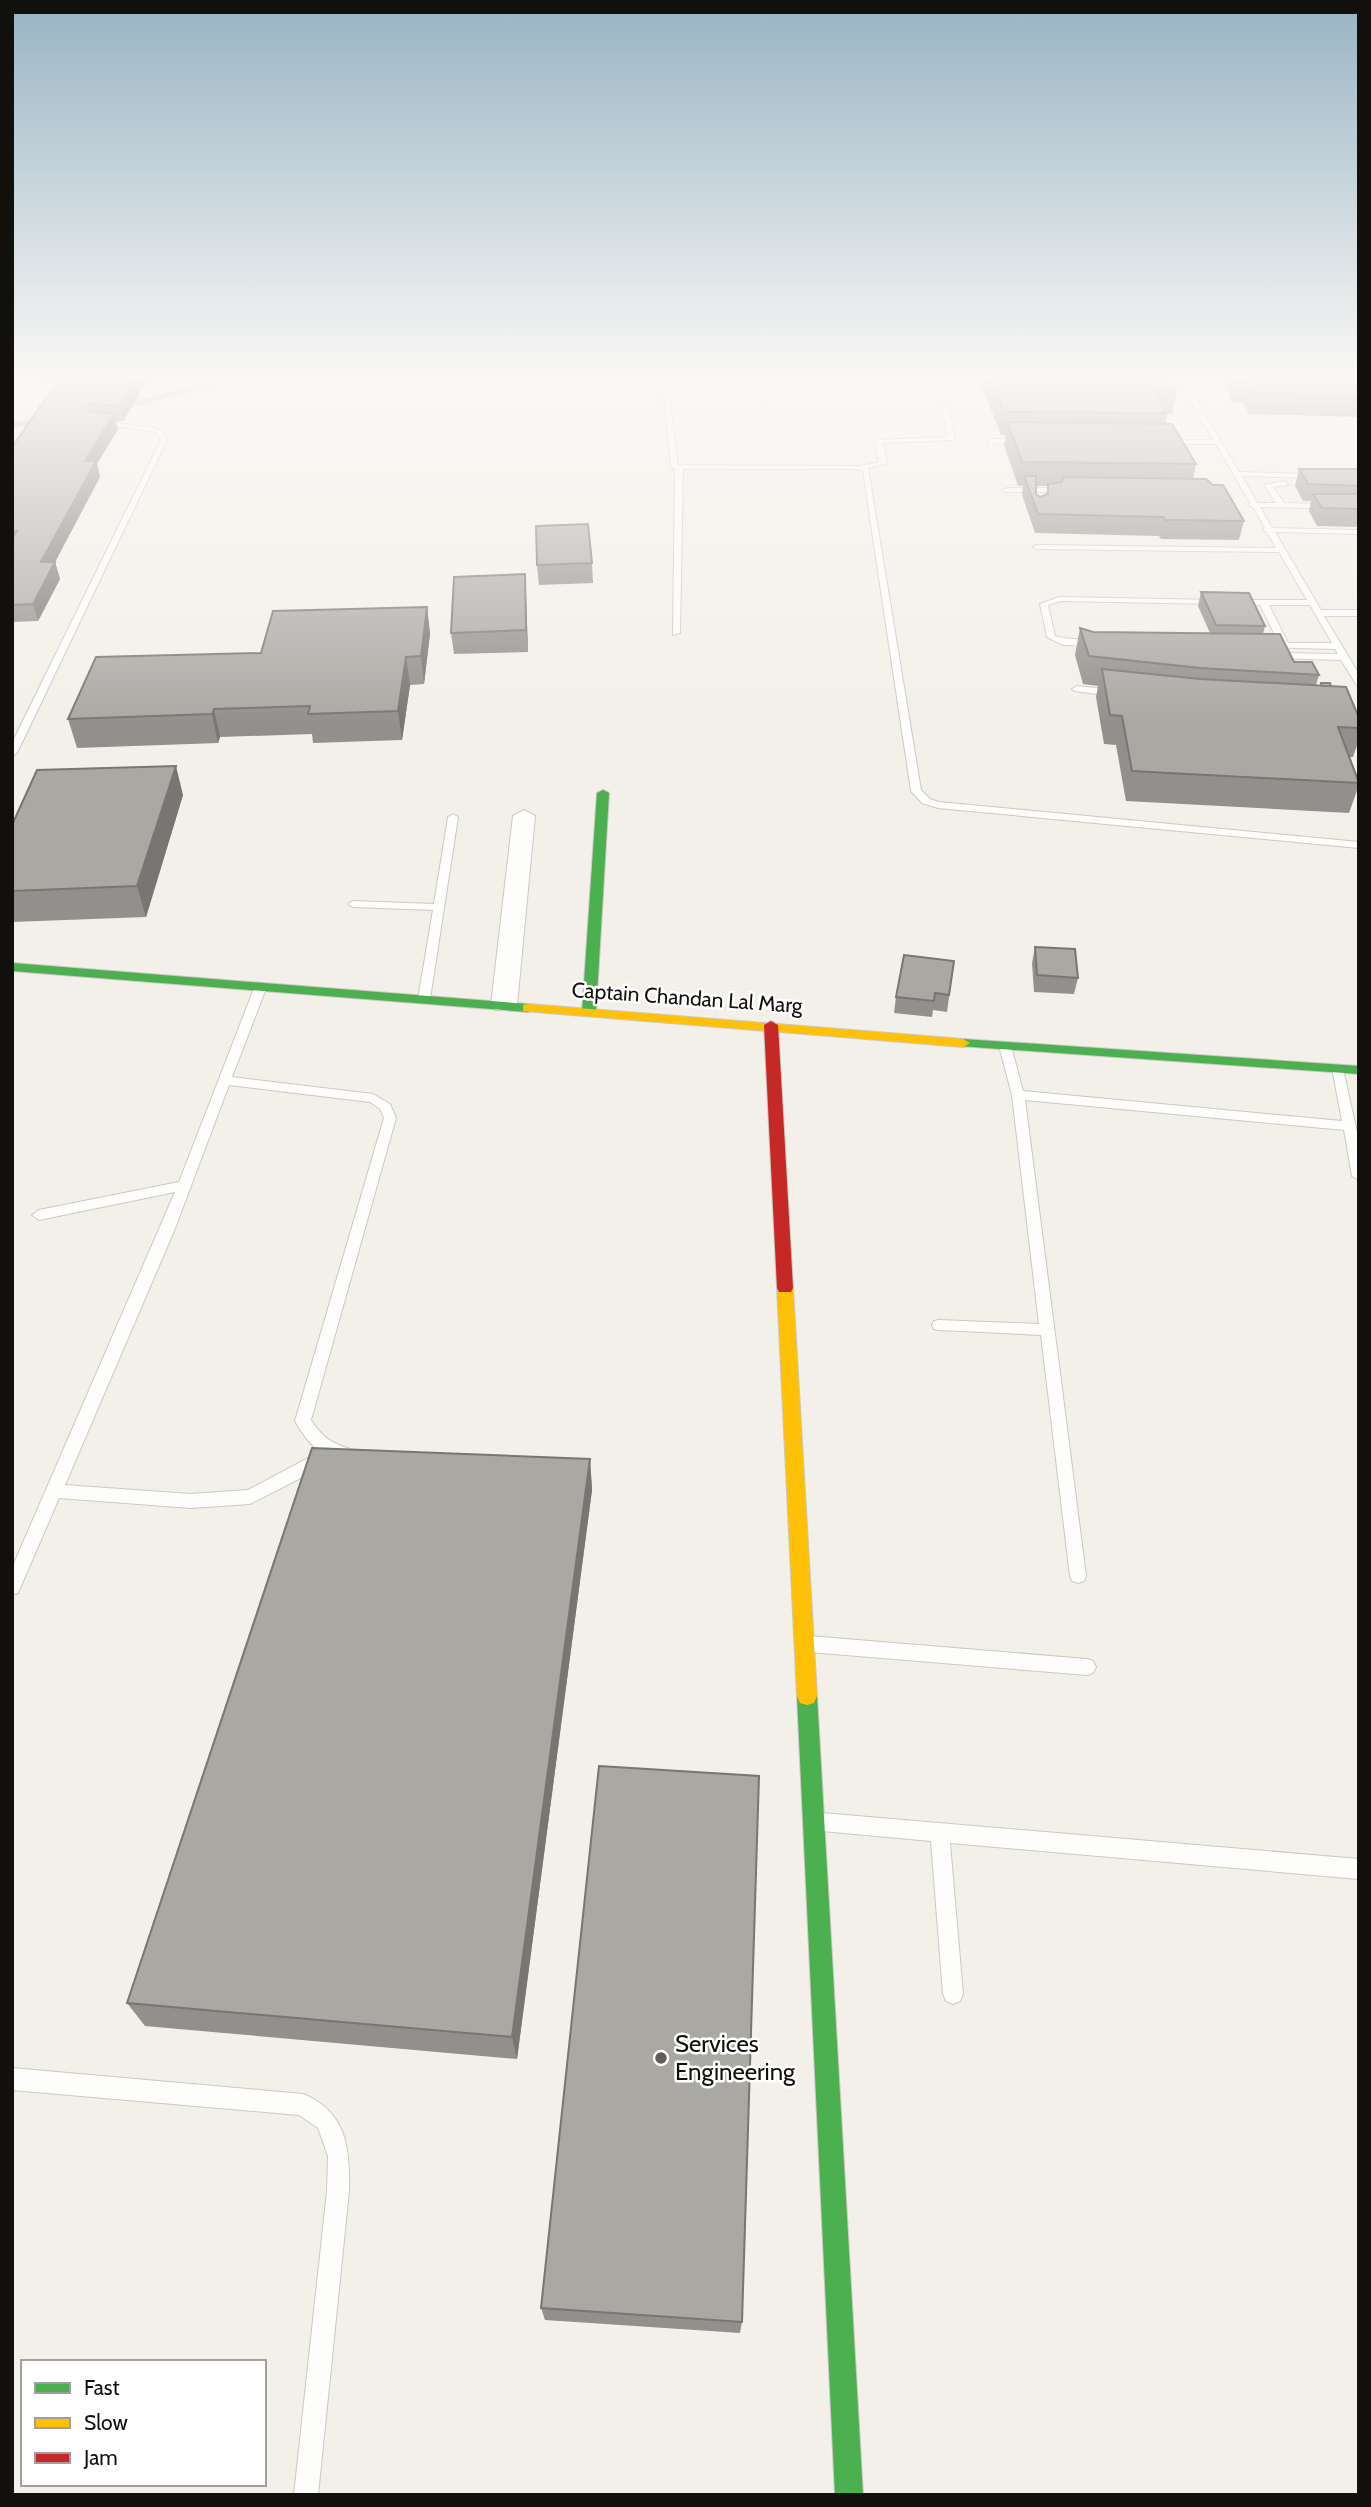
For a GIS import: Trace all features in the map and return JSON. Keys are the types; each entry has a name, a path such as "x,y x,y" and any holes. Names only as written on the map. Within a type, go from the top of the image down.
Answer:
{"street":[{"path":"589,1012 603,793"},
{"path":"504,1005 524,816"},
{"name":"Captain Chandan Lal Marg","path":"12,967 771,1025 1004,1046 1359,1070"},
{"path":"771,1025 849,2495"}],"lane":[{"path":"12,753 139,491"},
{"path":"676,634 679,491"},
{"path":"871,491 916,791 926,801 938,805 1359,845"},
{"path":"1024,491 1075,494 1037,499"},
{"path":"1240,491 1251,503 1359,682"},
{"path":"1274,491 1281,505"},
{"path":"1240,501 1359,507"},
{"path":"1291,511 1301,531"},
{"path":"1267,530 1359,532"},
{"path":"1244,538 1251,550"},
{"path":"1273,540 1359,541"},
{"path":"1037,547 1279,550"},
{"path":"1105,643 1056,641 1051,637 1044,604 1059,599 1311,603"},
{"path":"1262,603 1285,646"},
{"path":"1317,613 1359,614"},
{"path":"1257,645 1337,646"},
{"path":"1088,654 1102,654"},
{"path":"1265,656 1343,657"},
{"path":"1293,656 1298,667"},
{"path":"1077,689 1129,694"},
{"path":"424,999 453,817"},
{"path":"353,904 438,907"},
{"path":"12,1588 184,1186 261,986"},
{"path":"1004,1046 1018,1095 1078,1576"},
{"path":"1338,1068 1347,1126 1359,1176"},
{"path":"225,1080 373,1098 386,1107 390,1118 303,1421 316,1442 333,1452 356,1455"},
{"path":"1018,1095 1347,1126"},
{"path":"38,1215 184,1186"},
{"path":"939,1325 1048,1330"},
{"path":"54,1491 191,1500 250,1496 333,1452"},
{"path":"804,1643 1087,1667"},
{"path":"813,1821 1359,1869"},
{"path":"940,1832 954,1994"},
{"path":"12,2079 303,2105 326,2121 339,2156 338,2191 306,2495"}],"building":[{"path":"12,491 80,491 41,562 55,562 33,604 12,605 12,539 17,531 12,531"},
{"path":"1030,491 1036,491 1040,497 1048,494 1048,491 1226,491 1244,521 1165,520 1163,517 1038,514"},
{"path":"1313,494 1359,494 1359,509 1322,508"},
{"path":"588,524 592,563 537,565 536,526"},
{"path":"525,574 526,630 451,633 454,577"},
{"path":"1201,592 1249,593 1265,626 1216,625"},
{"path":"427,607 421,656 406,657 398,711 308,714 310,706 214,709 212,714 68,719 96,657 261,653 273,611"},
{"path":"1080,628 1093,632 1280,634 1294,662 1312,662 1319,675 1200,668 1089,656"},
{"path":"1102,669 1200,679 1346,687 1359,718 1359,728 1338,727 1359,783 1132,771 1122,716 1110,715"},
{"path":"176,766 137,886 12,891 12,825 37,770"},
{"path":"1035,947 1075,949 1078,978 1037,975"},
{"path":"904,955 954,961 949,995 935,993 934,1001 896,997"},
{"path":"312,1448 590,1459 512,2037 127,2003"},
{"name":"Services Engineering","path":"599,1766 759,1776 742,2322 541,2308"}],"traffic: fast":[{"path":"589,1012 603,793"},
{"path":"12,967 528,1008"},
{"path":"963,1043 1359,1070"},
{"path":"807,1696 849,2495"}],"traffic: slow":[{"path":"528,1008 963,1043"},
{"path":"785,1288 807,1696"}],"traffic: jam":[{"path":"771,1025 785,1288"}],"place":[{"name":"Services Engineering","path":"661,2058"}]}
